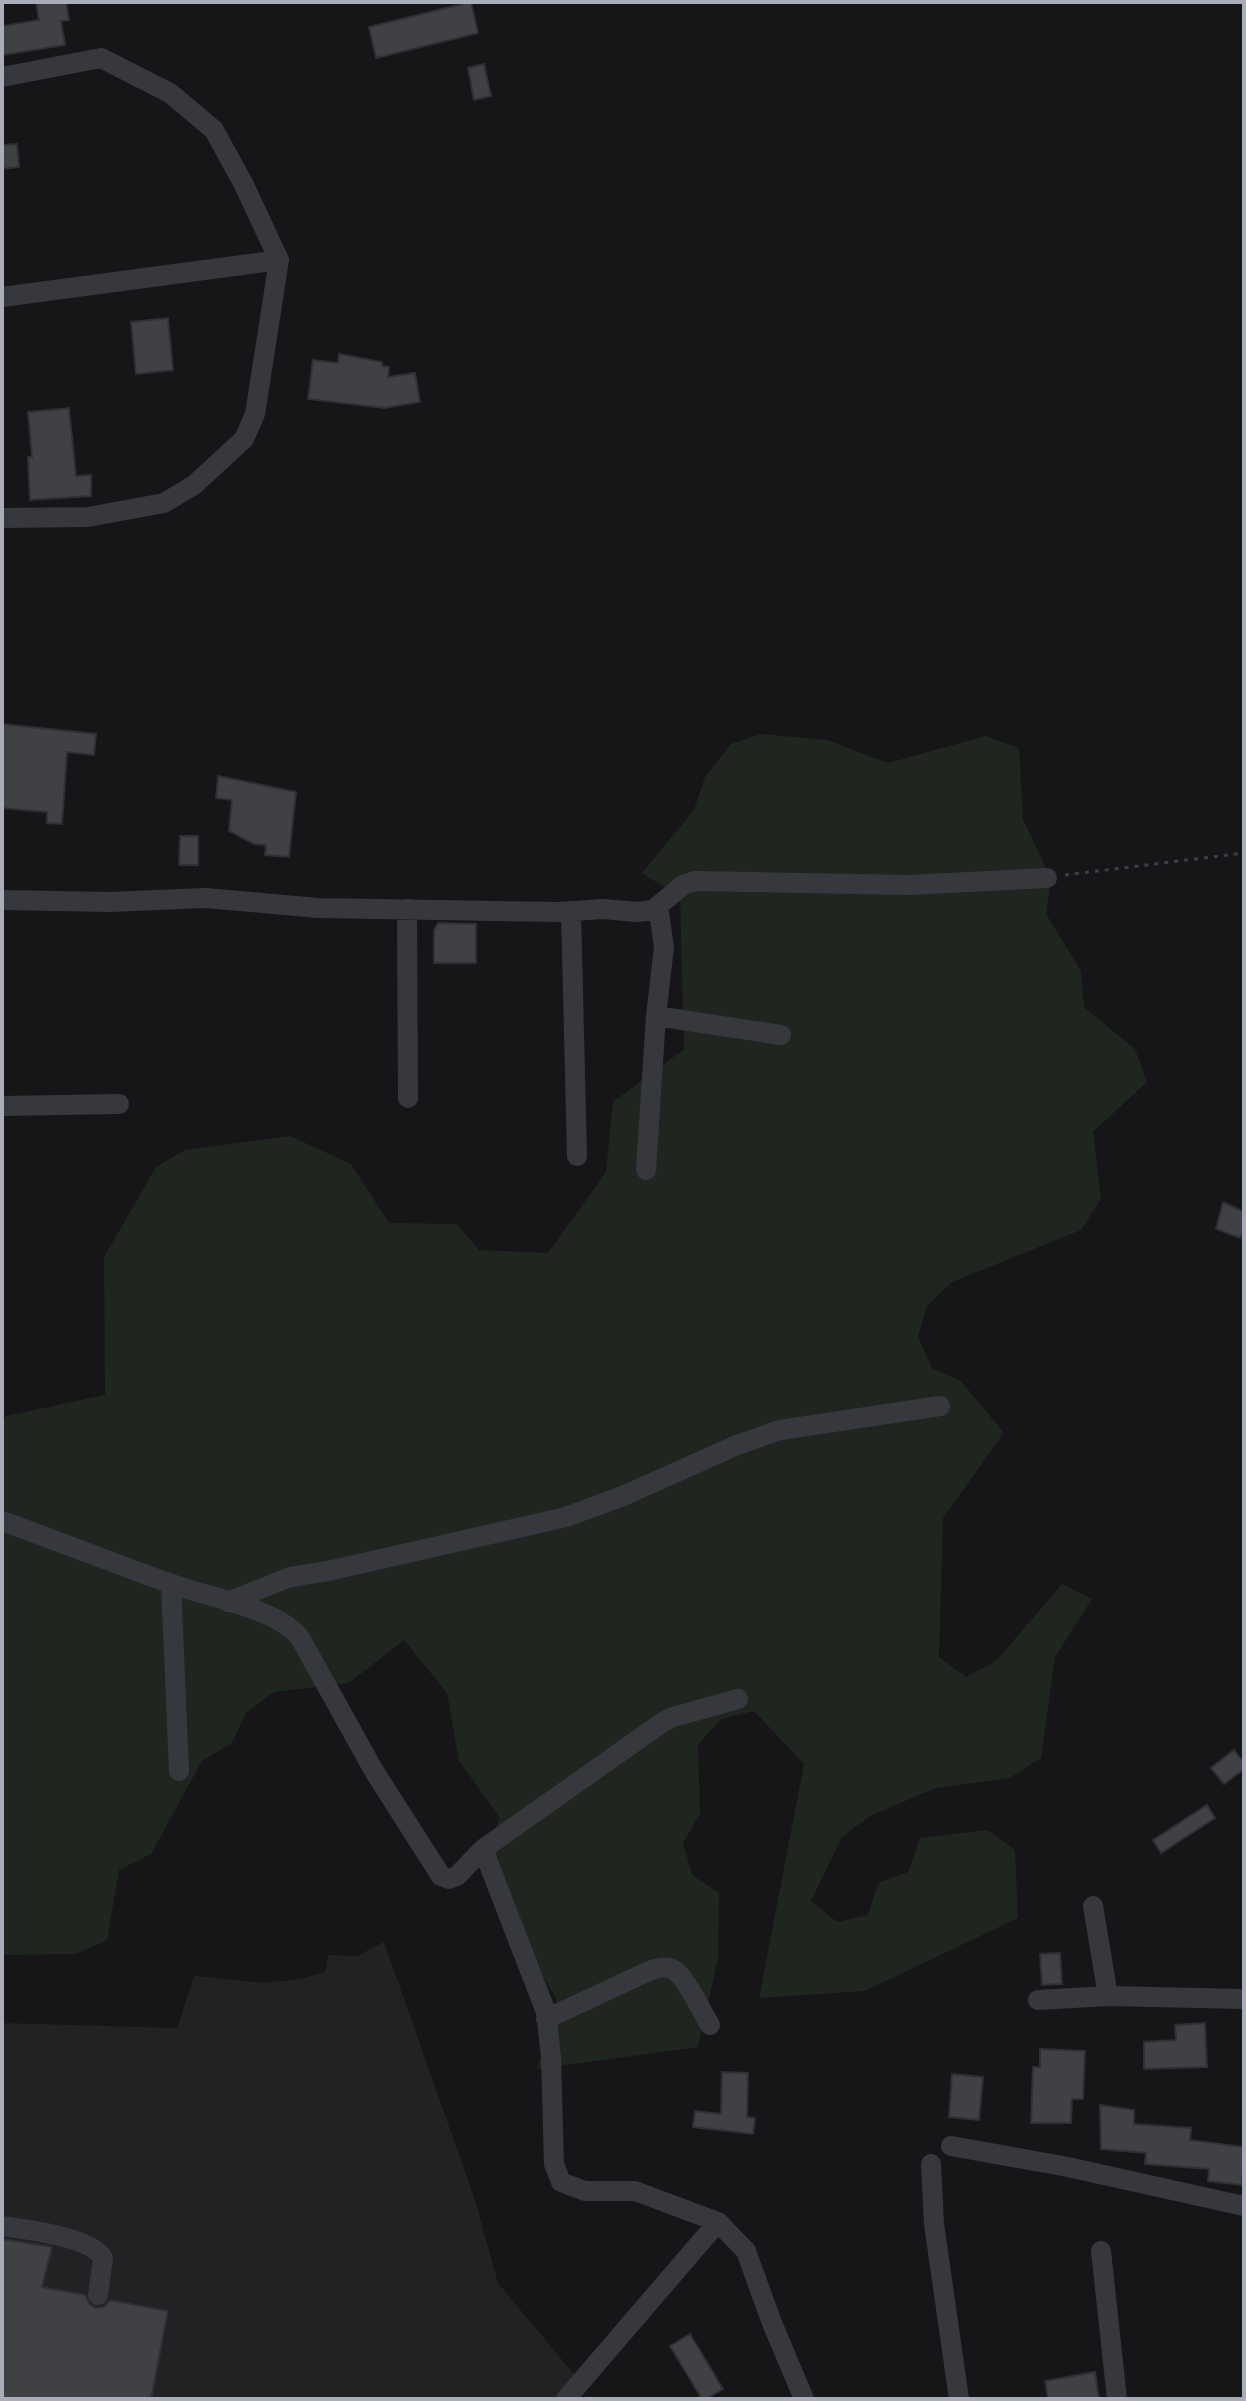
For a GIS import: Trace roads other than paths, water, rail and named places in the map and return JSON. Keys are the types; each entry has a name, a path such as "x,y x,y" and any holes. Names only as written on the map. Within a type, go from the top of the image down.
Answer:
{"street":[{"path":"2,77 101,58 170,93 214,130 279,260 255,414 244,439 194,485 164,503 88,517 2,518"},
{"path":"2,297 279,260"},
{"path":"2,900 110,902 206,898 318,908 647,911 683,885 695,881 909,885 1047,878"},
{"path":"646,1170 656,1016 664,947 658,906"},
{"path":"407,909 408,1098"},
{"path":"571,911 577,1156"},
{"path":"656,1016 781,1035"},
{"path":"2,1106 119,1104"},
{"path":"228,1602 290,1577 566,1517 780,1430 940,1406"},
{"path":"2,1521 171,1584 271,1616 290,1626 299,1636 374,1771 441,1876 449,1879 457,1876 483,1849 663,1722 738,1699"},
{"path":"171,1584 179,1771"},
{"path":"483,1849 542,1999 551,2057 554,2164 561,2182 585,2191 635,2191 718,2222 746,2251 804,2399"},
{"path":"1093,1906 1108,1996"},
{"path":"546,2019 664,1967 673,1969 680,1976 710,2025"},
{"path":"1038,2000 1108,1996 1244,1999"},
{"path":"951,2146 1068,2167 1244,2206"},
{"path":"931,2164 934,2224 959,2399"},
{"path":"566,2399 718,2222"},
{"path":"2,2226 49,2232 96,2250 103,2258 98,2295"},
{"path":"1101,2251 1117,2399"}]}
